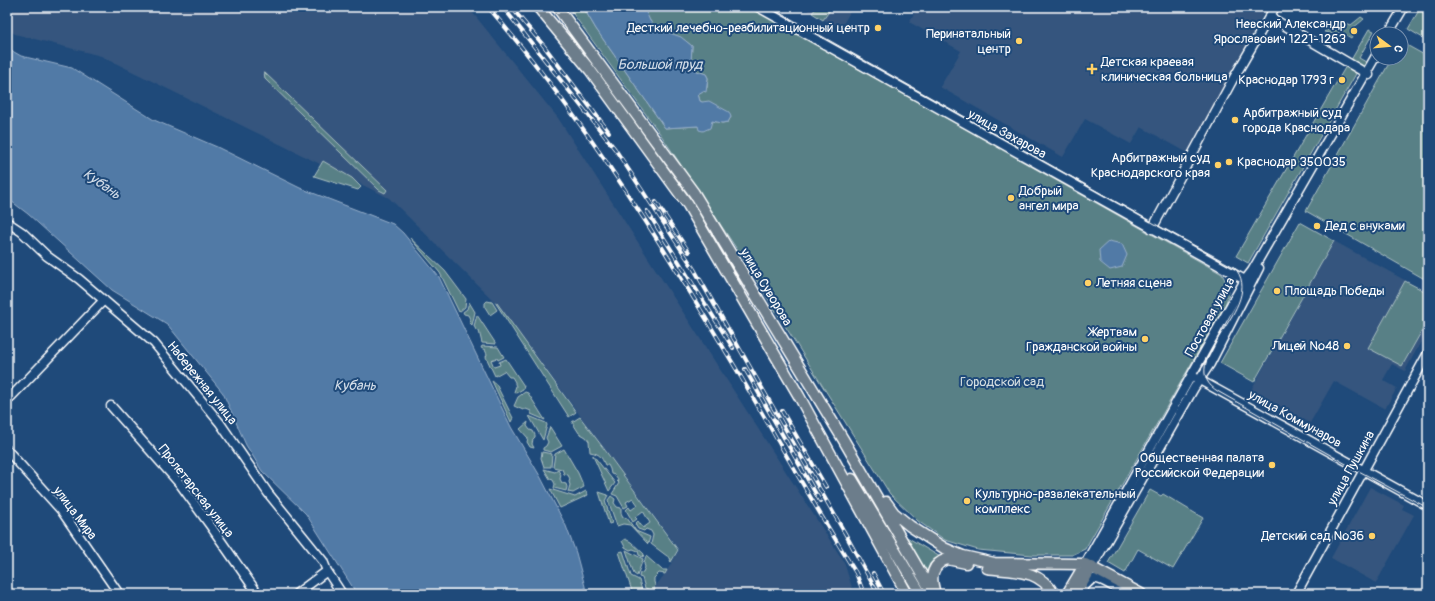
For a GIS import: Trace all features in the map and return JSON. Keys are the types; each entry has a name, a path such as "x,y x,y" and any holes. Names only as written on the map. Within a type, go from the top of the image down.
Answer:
{"main road":[{"name":"улица Суворова","path":"538,7 590,70 688,205 800,396 907,594"},
{"name":"улица Суворова","path":"557,7 694,193 934,594"},
{"name":"улица Суворова","path":"800,396 834,449 921,594"},
{"path":"858,465 894,513 925,537 957,554 980,561 1088,566 1141,594"},
{"path":"934,594 931,575 939,564 948,559 989,568 1031,574 1043,581 1054,594"},
{"name":"Постовая улица","path":"1067,594 1088,566"},
{"name":"Постовая улица","path":"1076,594 1088,566"}],"street":[{"name":"улица Захарова","path":"758,7 1245,280"},
{"path":"1152,229 1232,81 1275,7"},
{"path":"1393,26 1404,7"},
{"path":"1398,26 1409,7"},
{"path":"1270,17 1368,74"},
{"name":"Постовая улица","path":"1088,566 1210,364 1256,273 1372,66"},
{"name":"Постовая улица","path":"1088,566 1245,280 1252,271 1374,66"},
{"name":"Набережная улица","path":"7,222 22,232 47,256 79,279 154,343 220,423 268,493 323,561 327,571 342,594"},
{"path":"7,402 104,300"},
{"name":"улица Пушкина","path":"1296,594 1428,353"},
{"name":"улица Коммунаров","path":"1192,375 1428,506"},
{"name":"Пролетарская улица","path":"111,406 180,484 258,594"},
{"name":"улица Мира","path":"7,450 61,510 119,594"},
{"path":"296,594 327,571"},
{"path":"1076,594 1089,581 1096,579 1103,581 1125,594"}],"shaded area":[{"path":"7,7 468,7 558,118 844,562 854,594 657,594 654,588 665,574 679,550 500,307 389,198 101,56 15,34 7,29"},
{"path":"802,7 853,7 840,29"},
{"name":"Детская краевая клиническая больница","path":"918,7 1267,7 1188,153 1141,127 1131,144 1085,119 1063,157 940,87 961,51 909,22"},
{"name":"Лицей №48","path":"1334,241 1428,293 1428,329 1405,371 1392,364 1383,380 1397,388 1385,409 1334,381 1310,423 1251,390"},
{"name":"Детский сад №36","path":"1370,487 1404,505 1402,509 1414,515 1376,583 1331,558"}],"green space":[{"name":"Городской сад","path":"568,7 583,7 596,29 665,128 698,126 712,121 722,123 728,122 731,117 700,101 698,94 707,88 708,78 706,74 697,71 691,62 692,46 681,38 662,30 653,24 649,20 644,7 749,7 1222,274 1229,292 1225,305 1085,549 1072,555 1032,555 978,550 945,540 918,521 890,494 742,257 661,135"},
{"path":"817,7 825,7 830,10 823,20 812,13"},
{"path":"1421,7 1428,7 1428,41 1409,30"},
{"path":"1361,17 1364,19 1351,31 1353,34 1351,38 1341,32 1335,34 1324,32 1326,30 1332,31 1343,28 1346,23 1351,25"},
{"path":"1369,29 1369,40 1359,58 1366,62 1363,67 1351,60"},
{"path":"1409,46 1428,57 1428,281 1306,211 1388,66 1409,66"},
{"path":"1346,66 1357,72 1248,263 1236,256"},
{"path":"264,72 387,190 385,193 379,190 265,79"},
{"path":"323,161 352,178 361,187 358,190 314,176"},
{"path":"1300,222 1334,241 1254,382 1220,363"},
{"path":"410,238 445,271 466,299 465,307 459,312 440,273"},
{"path":"1405,281 1428,293 1428,320 1402,366 1368,348"},
{"path":"487,301 492,302 497,310 490,315 485,307 485,303"},
{"path":"469,302 475,312 472,325 469,322 470,319 468,315 464,314 463,312 467,309"},
{"path":"495,302 576,412 569,417"},
{"path":"477,315 496,344 482,343 479,331 476,330 474,326"},
{"path":"482,346 498,347 504,357 498,360 497,358 491,360 494,367 500,365 499,362 506,359 524,386 523,389 516,393 514,392 516,386 515,382 512,377 509,377 504,371 495,376 486,357 487,354 485,350 481,348"},
{"path":"492,381 496,384 513,418 511,422"},
{"path":"525,392 528,393 545,420 531,414 531,411 526,409 523,410 514,406 518,397"},
{"path":"529,416 546,423 547,425 543,440"},
{"path":"580,417 678,550 671,562 671,559 651,544 653,535 651,531 646,529 644,531 638,529 635,524 638,521 643,528 650,523 643,511 635,517 637,519 633,522 626,510 629,507 631,510 638,505 633,498 626,502 628,506 624,508 617,496 612,494 619,483 617,481 618,479 615,475 611,474 608,465 605,465 600,456 590,452 589,441 586,437 579,433 572,422"},
{"path":"528,422 527,426 535,435 532,444 534,448 530,447 527,442 528,438 520,429"},
{"path":"550,427 562,446 551,452 543,450 548,442 546,438"},
{"path":"564,449 578,473 584,487 573,493 568,492 570,479 568,475 564,474 562,469 553,467 555,454"},
{"path":"542,452 552,454 551,467 544,467 541,458"},
{"path":"593,456 615,483 609,491"},
{"path":"544,469 555,472 558,470 561,475 560,479 562,483 566,484 566,491 554,488 555,484 553,480 550,479"},
{"path":"550,489 575,497 586,491 588,495 560,508"},
{"path":"1150,490 1161,496 1163,494 1203,518 1173,569 1138,549 1125,573 1108,563"},
{"path":"599,492 608,495 605,501 612,523 609,524"},
{"path":"611,496 615,499 614,503 617,507 621,508 623,517 627,518 636,531 650,537 648,544 630,525 623,524 617,526 608,500"},
{"path":"905,536 942,558 928,575"},
{"path":"625,539 631,542 644,554 643,557 639,555 638,551 633,549 630,550 625,547 622,541"},
{"path":"626,550 643,559 637,576 634,574"},
{"path":"623,551 631,576 639,580 643,594 633,594 619,552"},
{"path":"646,556 662,570 667,570 665,574 659,573 654,578 654,588 657,594 649,594 648,589 645,588 642,578 639,577 640,573 643,572 645,567 644,564"}],"water":[{"name":"Большой пруд","path":"583,7 644,7 650,21 656,28 681,37 692,46 691,62 697,71 706,74 708,78 706,92 703,91 698,94 700,101 709,101 729,112 731,117 728,122 722,123 712,121 710,128 703,131 699,130 698,126 665,128 596,29"},
{"name":"Кубань","path":"7,48 21,56 72,68 154,120 217,147 300,188 393,224 403,233 439,277 511,427 540,476 566,526 576,553 587,594 357,594 306,514 262,471 246,445 223,393 167,324 112,290 28,214 7,198"},
{"path":"1109,241 1122,244 1127,255 1122,267 1110,270 1100,262 1099,250"}],"tram line":[{"path":"770,7 1234,267 1242,282 1240,299 1232,316 1211,350 1205,366 1207,380 1219,392 1355,469 1428,508"}],"railway":[{"path":"488,7 558,94 623,186 741,377 856,573 864,594"},
{"path":"503,7 615,149 694,269 846,535 878,594"},
{"path":"511,7 544,46 609,132"},
{"path":"656,202 689,252"},
{"path":"647,211 733,348"},
{"path":"745,369 820,501"},
{"path":"782,411 826,487"},
{"path":"873,573 884,594"}],"place":[{"name":"Десткий лечебно-реабилитационный центр","path":"878,28"},
{"name":"Невский Александр Ярославович 1221-1263","path":"1354,31"},
{"name":"Перинатальный центр","path":"1019,41"},
{"name":"Детская краевая клиническая больница","path":"1092,69"},
{"name":"Краснодар 1793 г","path":"1342,80"},
{"name":"Арбитражный суд города Краснодара","path":"1235,120"},
{"name":"Краснодар 350035","path":"1229,162"},
{"name":"Арбитражный суд Краснодарского края","path":"1218,165"},
{"name":"Добрый ангел мира","path":"1011,198"},
{"name":"Дед с внуками","path":"1317,226"},
{"name":"Летняя сцена","path":"1088,283"},
{"name":"Площадь Победы","path":"1277,291"},
{"name":"Жертвам Гражданской войны","path":"1145,339"},
{"name":"Лицей №48","path":"1347,346"},
{"name":"Общественная палата Российской Федерации","path":"1272,465"},
{"name":"Культурно-развлекательный комплекс","path":"967,501"},
{"name":"Детский сад №36","path":"1372,536"}]}
